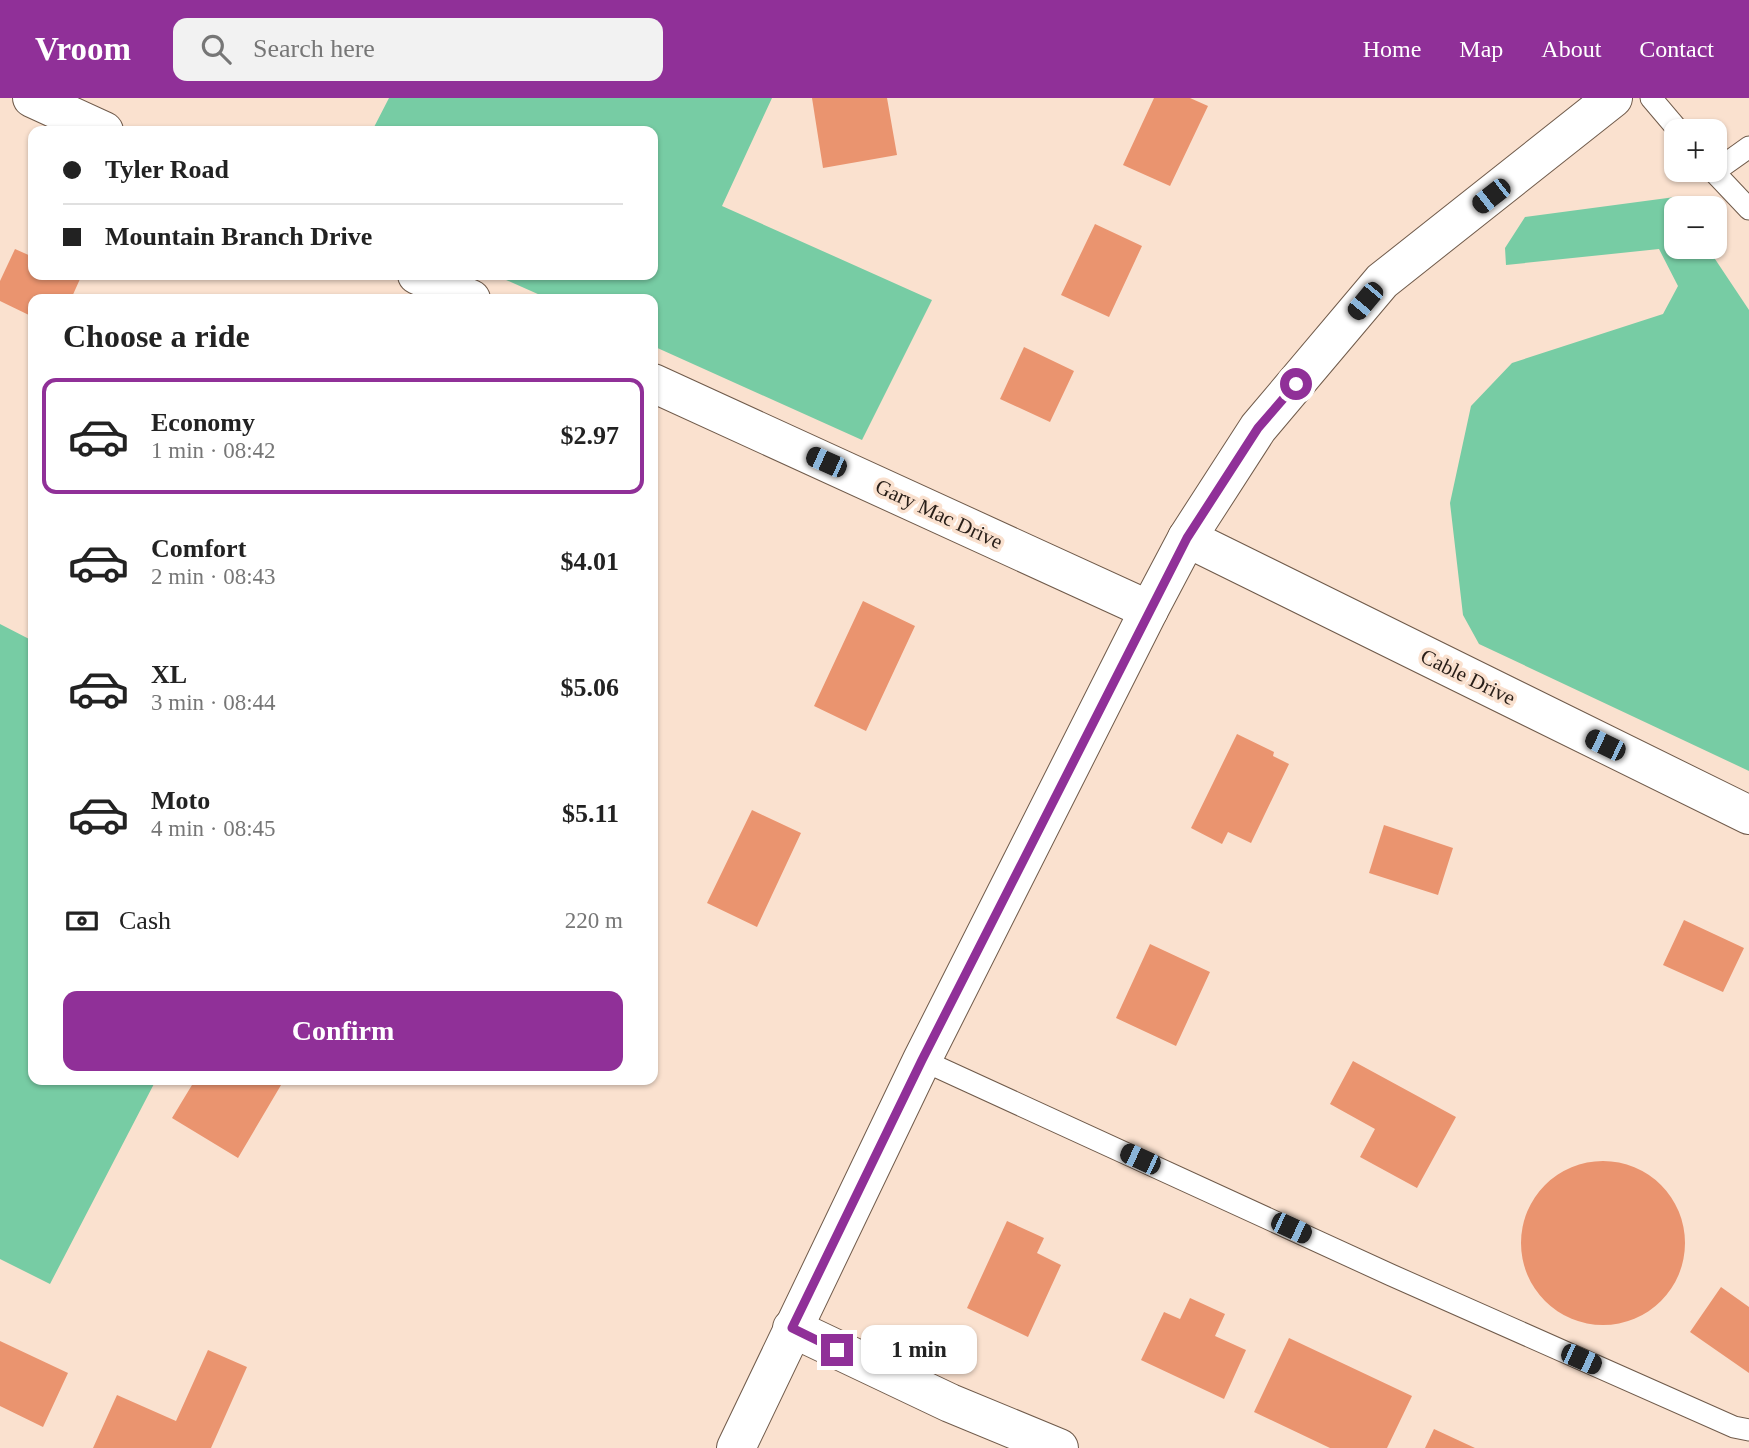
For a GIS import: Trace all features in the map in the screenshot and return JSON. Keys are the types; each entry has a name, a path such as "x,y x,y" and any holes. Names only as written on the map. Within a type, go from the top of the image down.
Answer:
{"street":[{"path":"737,1448 922,1060 1149,610 1187,538 1258,428 1382,281 1613,98"},
{"path":"52,102 95,126"},
{"path":"428,280 460,294"},
{"name":"Gary Mac Drive","path":"658,385 1149,610"},
{"name":"Cable Drive","path":"1187,538 1749,815"},
{"path":"792,1328 950,1403 1059,1448"}],"lane":[{"path":"1651,98 1669,119"},
{"path":"1727,162 1749,147"},
{"path":"1723,182 1749,209"},
{"path":"922,1060 1477,1313 1734,1427 1749,1430"}],"green space":[{"path":"389,98 772,98 722,206 932,300 862,440 658,348 658,294 538,294 506,280 658,280 658,126 375,126"},
{"path":"1664,198 1664,259 1659,249 1506,265 1505,248 1525,217"},
{"path":"1664,259 1715,259 1749,310 1749,771 1479,644 1463,615 1450,503 1471,406 1512,363 1663,314 1678,286"},
{"path":"0,624 28,638 28,1085 153,1085 50,1284 0,1259"}],"building":[{"path":"812,98 887,98 897,155 823,168"},
{"path":"1154,98 1190,98 1208,106 1170,186 1123,165"},
{"path":"1095,224 1142,246 1109,317 1061,295"},
{"path":"15,249 28,255 28,280 80,280 73,294 28,294 28,315 0,301 0,281"},
{"path":"1024,347 1074,371 1050,422 1000,399"},
{"path":"863,601 915,626 866,731 814,706"},
{"path":"1237,734 1274,752 1273,756 1289,764 1251,843 1228,832 1222,844 1191,828"},
{"path":"752,810 801,833 757,927 707,903"},
{"path":"1384,825 1453,848 1438,895 1369,873"},
{"path":"1684,920 1744,948 1723,992 1663,965"},
{"path":"1150,944 1210,972 1176,1046 1116,1018"},
{"path":"1353,1061 1456,1117 1417,1188 1360,1157 1375,1129 1330,1104"},
{"path":"192,1085 281,1085 238,1158 172,1118"},
{"path":"1603,1161 1634,1168 1661,1185 1678,1212 1685,1243 1678,1274 1661,1301 1634,1318 1603,1325 1572,1318 1545,1301 1528,1274 1521,1243 1528,1212 1545,1185 1572,1168"},
{"path":"1007,1221 1044,1238 1037,1253 1061,1265 1028,1337 967,1308"},
{"path":"1721,1287 1749,1307 1749,1373 1690,1332"},
{"path":"1190,1298 1225,1314 1215,1336 1246,1350 1224,1399 1141,1360 1164,1312 1180,1319"},
{"path":"1289,1338 1412,1396 1387,1448 1330,1448 1254,1412"},
{"path":"0,1341 68,1373 43,1427 0,1406"},
{"path":"208,1350 247,1367 211,1448 93,1448 117,1395 176,1421"},
{"path":"1434,1429 1475,1448 1425,1448"}],"route":[{"path":"837,1350 792,1328 922,1060 1187,538 1258,428 1296,384"}]}
